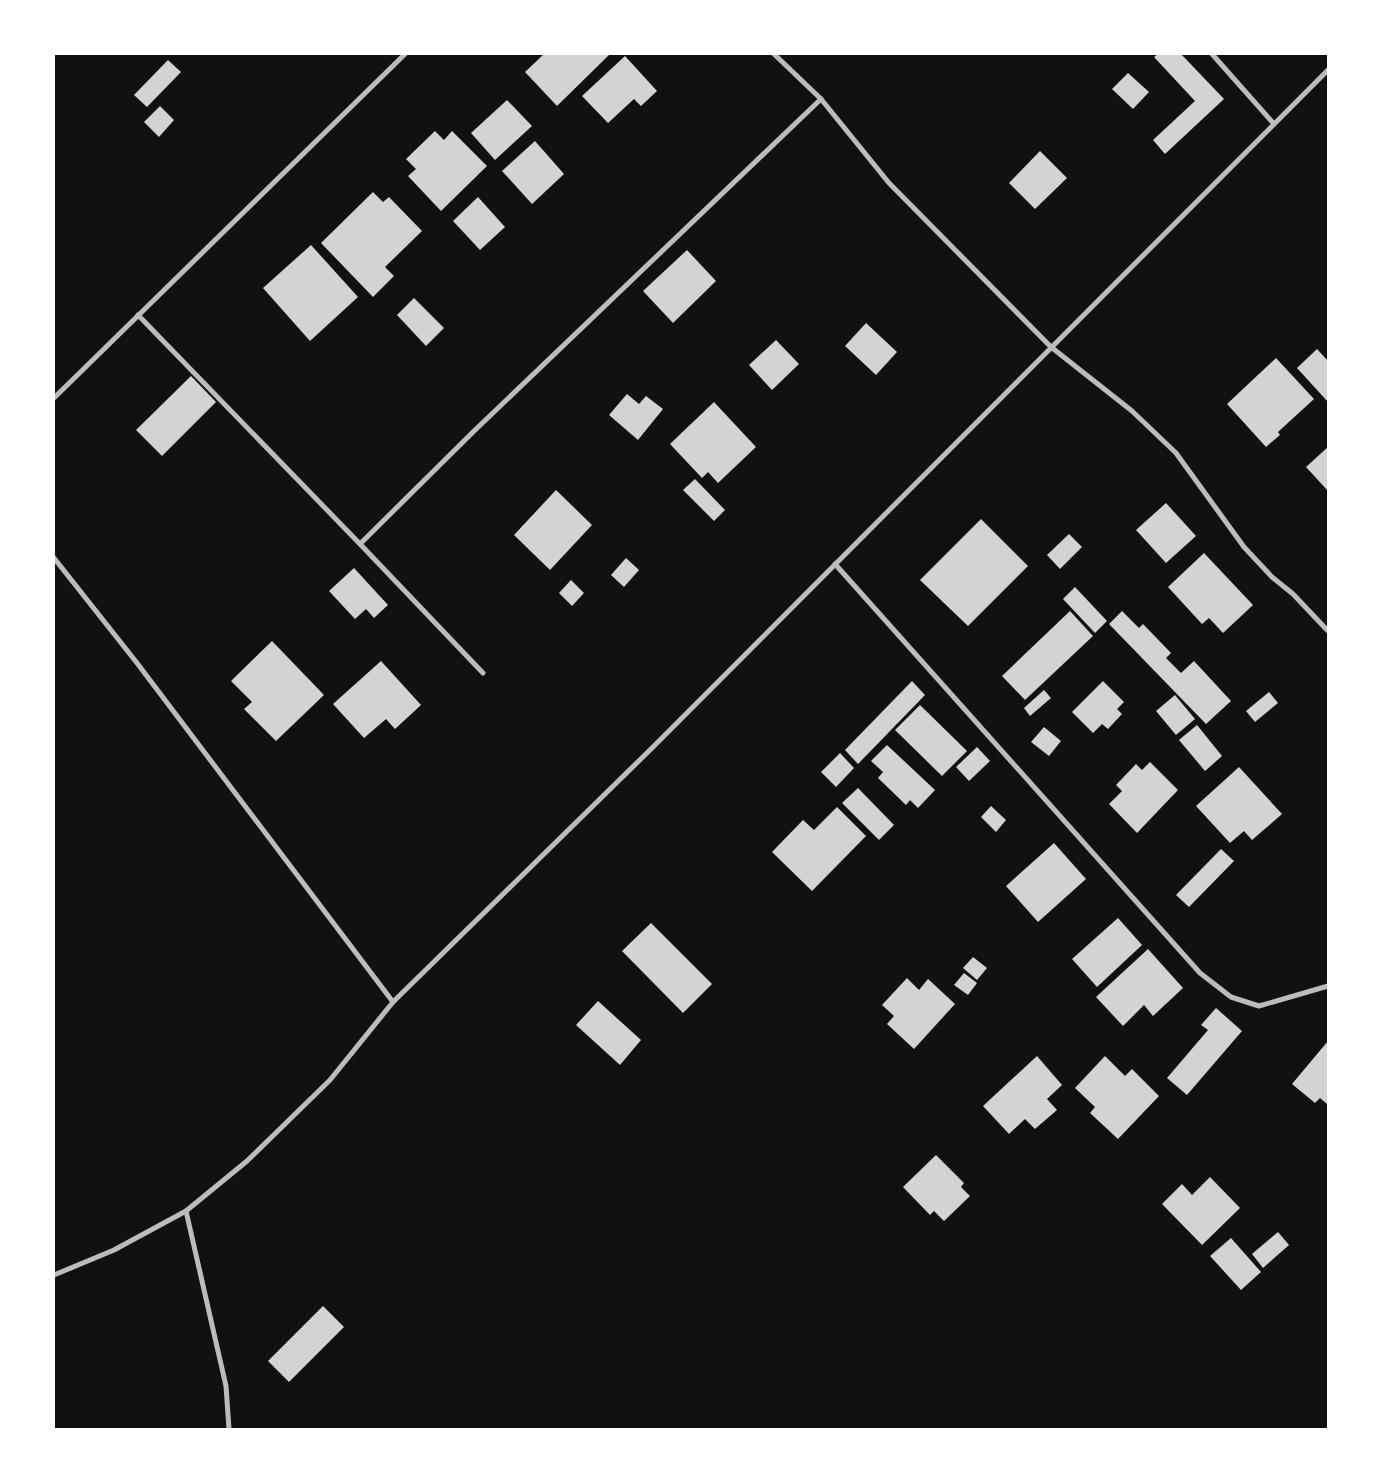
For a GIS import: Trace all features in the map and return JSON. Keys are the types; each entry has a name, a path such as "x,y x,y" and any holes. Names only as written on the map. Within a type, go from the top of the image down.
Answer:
{"street":[{"path":"54,398 405,54"},
{"path":"774,54 821,99 889,183 1051,347 1132,411 1176,453 1244,547 1272,577 1293,594 1328,630"},
{"path":"1212,54 1274,124"},
{"path":"54,1275 114,1250 186,1211 247,1161 330,1080 393,1002 653,747 1328,70"},
{"path":"360,544 480,425 821,99"},
{"path":"138,315 483,673"},
{"path":"54,558 137,663 393,1002"},
{"path":"835,564 1200,973 1231,997 1259,1006 1328,986"},
{"path":"186,1211 226,1386 229,1429"}],"building":[{"path":"544,54 609,55 557,106 525,72"},
{"path":"1158,54 1181,54 1224,99 1165,154 1153,140 1195,101 1154,57"},
{"path":"625,56 657,91 641,106 634,99 608,123 582,96"},
{"path":"168,60 181,72 147,107 134,95"},
{"path":"1128,73 1149,92 1133,109 1112,89"},
{"path":"507,100 532,126 495,160 471,133"},
{"path":"160,106 174,120 159,137 144,122"},
{"path":"435,131 444,140 452,131 487,166 441,211 408,176 416,169 406,159"},
{"path":"535,141 564,174 532,204 502,171"},
{"path":"1040,151 1067,178 1035,209 1009,183"},
{"path":"373,192 383,202 389,197 422,231 385,267 394,276 373,297 321,243"},
{"path":"478,197 505,227 480,250 453,221"},
{"path":"311,245 358,297 310,341 263,288"},
{"path":"687,250 716,281 673,323 643,291"},
{"path":"414,298 444,328 426,346 397,315"},
{"path":"866,323 897,352 876,375 845,346"},
{"path":"776,340 799,364 772,390 749,365"},
{"path":"1317,349 1328,361 1328,402 1297,368"},
{"path":"1276,358 1314,399 1278,432 1280,435 1266,447 1227,404"},
{"path":"191,376 216,402 162,456 136,430"},
{"path":"627,394 639,404 646,396 663,409 638,440 609,415"},
{"path":"714,402 756,447 718,483 708,472 702,478 670,444"},
{"path":"1328,447 1328,491 1306,467"},
{"path":"695,479 725,510 714,521 683,490"},
{"path":"556,490 592,525 550,570 514,535"},
{"path":"1166,503 1196,536 1166,563 1136,530"},
{"path":"981,519 1028,566 968,626 920,580"},
{"path":"1069,534 1082,547 1060,569 1047,555"},
{"path":"1204,553 1253,605 1223,633 1209,618 1202,624 1168,587"},
{"path":"626,558 639,570 624,587 611,575"},
{"path":"354,568 388,605 374,618 366,609 355,619 329,591"},
{"path":"571,580 584,593 572,606 559,593"},
{"path":"1075,587 1107,621 1095,633 1063,599"},
{"path":"1070,611 1093,636 1025,700 1002,676"},
{"path":"1122,611 1139,628 1143,624 1171,653 1166,658 1181,673 1194,661 1231,701 1206,724 1109,624"},
{"path":"272,641 324,695 276,741 244,709 252,702 231,681"},
{"path":"381,661 421,705 395,729 386,719 364,738 333,704"},
{"path":"912,681 925,695 858,764 845,750"},
{"path":"1103,681 1124,702 1117,709 1122,714 1108,729 1102,724 1093,733 1072,712"},
{"path":"1044,690 1051,698 1030,716 1024,708"},
{"path":"1269,692 1278,703 1255,722 1246,711"},
{"path":"1175,695 1195,719 1176,735 1156,711"},
{"path":"920,705 967,751 942,776 895,730"},
{"path":"1197,725 1222,756 1205,771 1179,740"},
{"path":"1044,727 1061,741 1049,756 1031,742"},
{"path":"887,745 935,790 918,808 910,800 906,805 878,778 883,772 871,761"},
{"path":"977,747 990,761 969,781 956,767"},
{"path":"840,753 854,768 836,787 821,772"},
{"path":"1150,762 1178,790 1137,833 1109,804 1122,791 1116,785 1136,764 1142,770"},
{"path":"1239,767 1282,814 1252,840 1244,831 1230,843 1196,806"},
{"path":"858,788 894,825 879,840 842,803"},
{"path":"991,806 1006,820 996,832 981,817"},
{"path":"837,807 866,836 812,891 772,852 803,820 814,830"},
{"path":"1054,843 1086,879 1038,922 1006,886"},
{"path":"1221,849 1234,861 1189,907 1176,895"},
{"path":"1118,918 1142,945 1097,987 1072,959"},
{"path":"651,923 712,984 683,1013 622,951"},
{"path":"1148,949 1183,988 1153,1016 1144,1005 1123,1026 1096,997"},
{"path":"973,957 987,968 977,980 963,968"},
{"path":"964,973 977,983 968,995 954,985"},
{"path":"907,978 919,990 928,979 955,1004 914,1049 887,1024 894,1016 882,1005"},
{"path":"598,1001 641,1040 620,1065 576,1025"},
{"path":"1216,1008 1242,1031 1187,1095 1167,1078 1208,1030 1201,1025"},
{"path":"1328,1041 1328,1102 1327,1104 1320,1098 1315,1103 1292,1084"},
{"path":"1037,1056 1062,1085 1047,1099 1057,1110 1035,1129 1025,1119 1009,1134 983,1106"},
{"path":"1105,1056 1125,1076 1132,1069 1159,1096 1118,1139 1090,1113 1095,1107 1075,1088"},
{"path":"936,1155 964,1183 961,1187 970,1196 944,1221 934,1211 930,1215 903,1187"},
{"path":"1210,1177 1240,1208 1202,1245 1162,1204 1182,1184 1192,1195"},
{"path":"1278,1232 1289,1245 1263,1268 1252,1254"},
{"path":"1231,1238 1261,1272 1241,1290 1210,1256"},
{"path":"323,1306 344,1327 289,1382 268,1361"}]}
